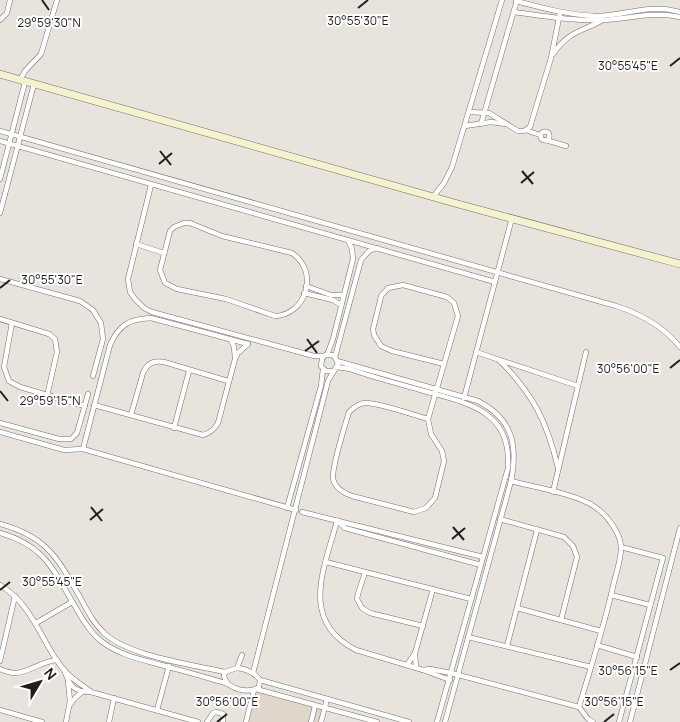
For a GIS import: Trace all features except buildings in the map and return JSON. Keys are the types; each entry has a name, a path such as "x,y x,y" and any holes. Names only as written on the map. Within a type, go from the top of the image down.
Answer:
{"street":[{"path":"0,20 7,13 10,0"},
{"path":"0,179 12,134 25,71 41,54 56,0"},
{"path":"433,197 444,183 452,167 502,0"},
{"path":"481,124 516,0 560,13 596,16 651,8 680,12"},
{"path":"514,12 559,19 602,20 660,14 680,17"},
{"path":"526,130 531,125 551,58 560,13"},
{"path":"551,58 562,43 572,34 602,20"},
{"path":"0,74 433,197 680,264"},
{"path":"0,211 34,84"},
{"path":"469,112 492,114 507,125 540,136 543,131 546,132 549,136 546,140 566,146"},
{"path":"465,126 491,122 507,125"},
{"path":"0,131 634,312 656,324 680,347"},
{"path":"0,141 495,282"},
{"path":"151,185 128,275 132,296 144,308 152,312 314,356 336,359 355,369 488,406 508,429 515,451 511,481 445,722"},
{"path":"464,399 512,218"},
{"path":"190,223 222,236 292,253 300,258 305,265 308,273 306,286 300,303 295,309 282,316 275,316 226,299 177,289 165,283 160,270 170,231 179,224 190,223"},
{"path":"287,508 322,380 323,369 321,363 333,339 353,256 348,240"},
{"path":"136,244 164,253"},
{"path":"253,673 328,381 335,369 361,260 366,253 377,248"},
{"path":"0,278 80,301 93,310 101,323 103,339 93,376"},
{"path":"428,419 371,404 361,404 352,408 349,412 332,477 337,488 346,494 414,512 426,508 434,498 444,461 442,451 432,434 428,419 458,316 454,303 446,297 403,285 388,288 381,296 373,329 376,341 386,349 444,364"},
{"path":"306,286 331,294 344,295"},
{"path":"304,293 333,300 341,305"},
{"path":"83,449 94,405 110,345 116,333 125,324 138,319 151,318 248,344 242,348 235,359 218,423 212,431 203,435 94,405"},
{"path":"0,319 48,334 55,339 57,352 47,396"},
{"path":"12,323 4,360 6,376 9,381 16,386 85,406"},
{"path":"231,340 234,346 235,359"},
{"path":"476,352 578,386"},
{"path":"553,492 586,352"},
{"path":"499,360 517,378 532,398 544,420 553,444 558,469"},
{"path":"131,415 143,373 146,366 151,362 158,361 228,382"},
{"path":"323,369 326,371 355,369"},
{"path":"174,428 189,371"},
{"path":"0,423 69,440 77,433 88,394"},
{"path":"437,722 508,468 507,446 498,426 483,411 464,399"},
{"path":"0,432 59,449 83,449 296,510"},
{"path":"69,440 71,450"},
{"path":"511,481 583,501 601,511 615,529 621,547 611,594 578,707"},
{"path":"302,512 483,557"},
{"path":"500,519 564,537 574,546 576,563 561,620"},
{"path":"336,521 319,590 319,601 323,616 330,631 346,645 356,650 456,682"},
{"path":"336,521 345,528 481,565"},
{"path":"0,524 26,533 49,549 58,560 91,618 106,634 119,643 134,650 170,660 225,672 244,668 260,680 409,722"},
{"path":"630,722 680,528"},
{"path":"507,646 537,530"},
{"path":"0,533 23,540 34,548 51,567 92,632 110,647 132,657 228,684 241,690 255,689 377,722"},
{"path":"619,722 663,558 621,547"},
{"path":"326,562 471,599"},
{"path":"365,572 357,599 362,608 370,613 423,626"},
{"path":"0,585 23,604 64,669 91,692"},
{"path":"416,668 416,653 433,590"},
{"path":"611,594 650,605"},
{"path":"0,661 15,596"},
{"path":"36,623 72,602"},
{"path":"517,608 601,631"},
{"path":"468,637 591,667"},
{"path":"597,645 636,656"},
{"path":"407,665 416,653"},
{"path":"237,668 242,655"},
{"path":"0,669 14,674 43,662 57,660"},
{"path":"157,710 170,660"},
{"path":"61,722 66,721 69,706 68,681 64,669"},
{"path":"423,670 430,669 451,673 578,707 593,722"},
{"path":"225,672 224,676 228,684"},
{"path":"246,722 255,689 259,687 260,680"},
{"path":"68,681 82,692 91,692 198,722"},
{"path":"69,706 82,692"},
{"path":"108,722 114,698"},
{"path":"321,722 327,699"},
{"path":"311,722 315,706"},
{"path":"0,710 42,722"},
{"path":"206,722 216,712 223,714 223,722"}],"shaded area":[{"path":"256,689 326,708 322,722 248,722"}]}
